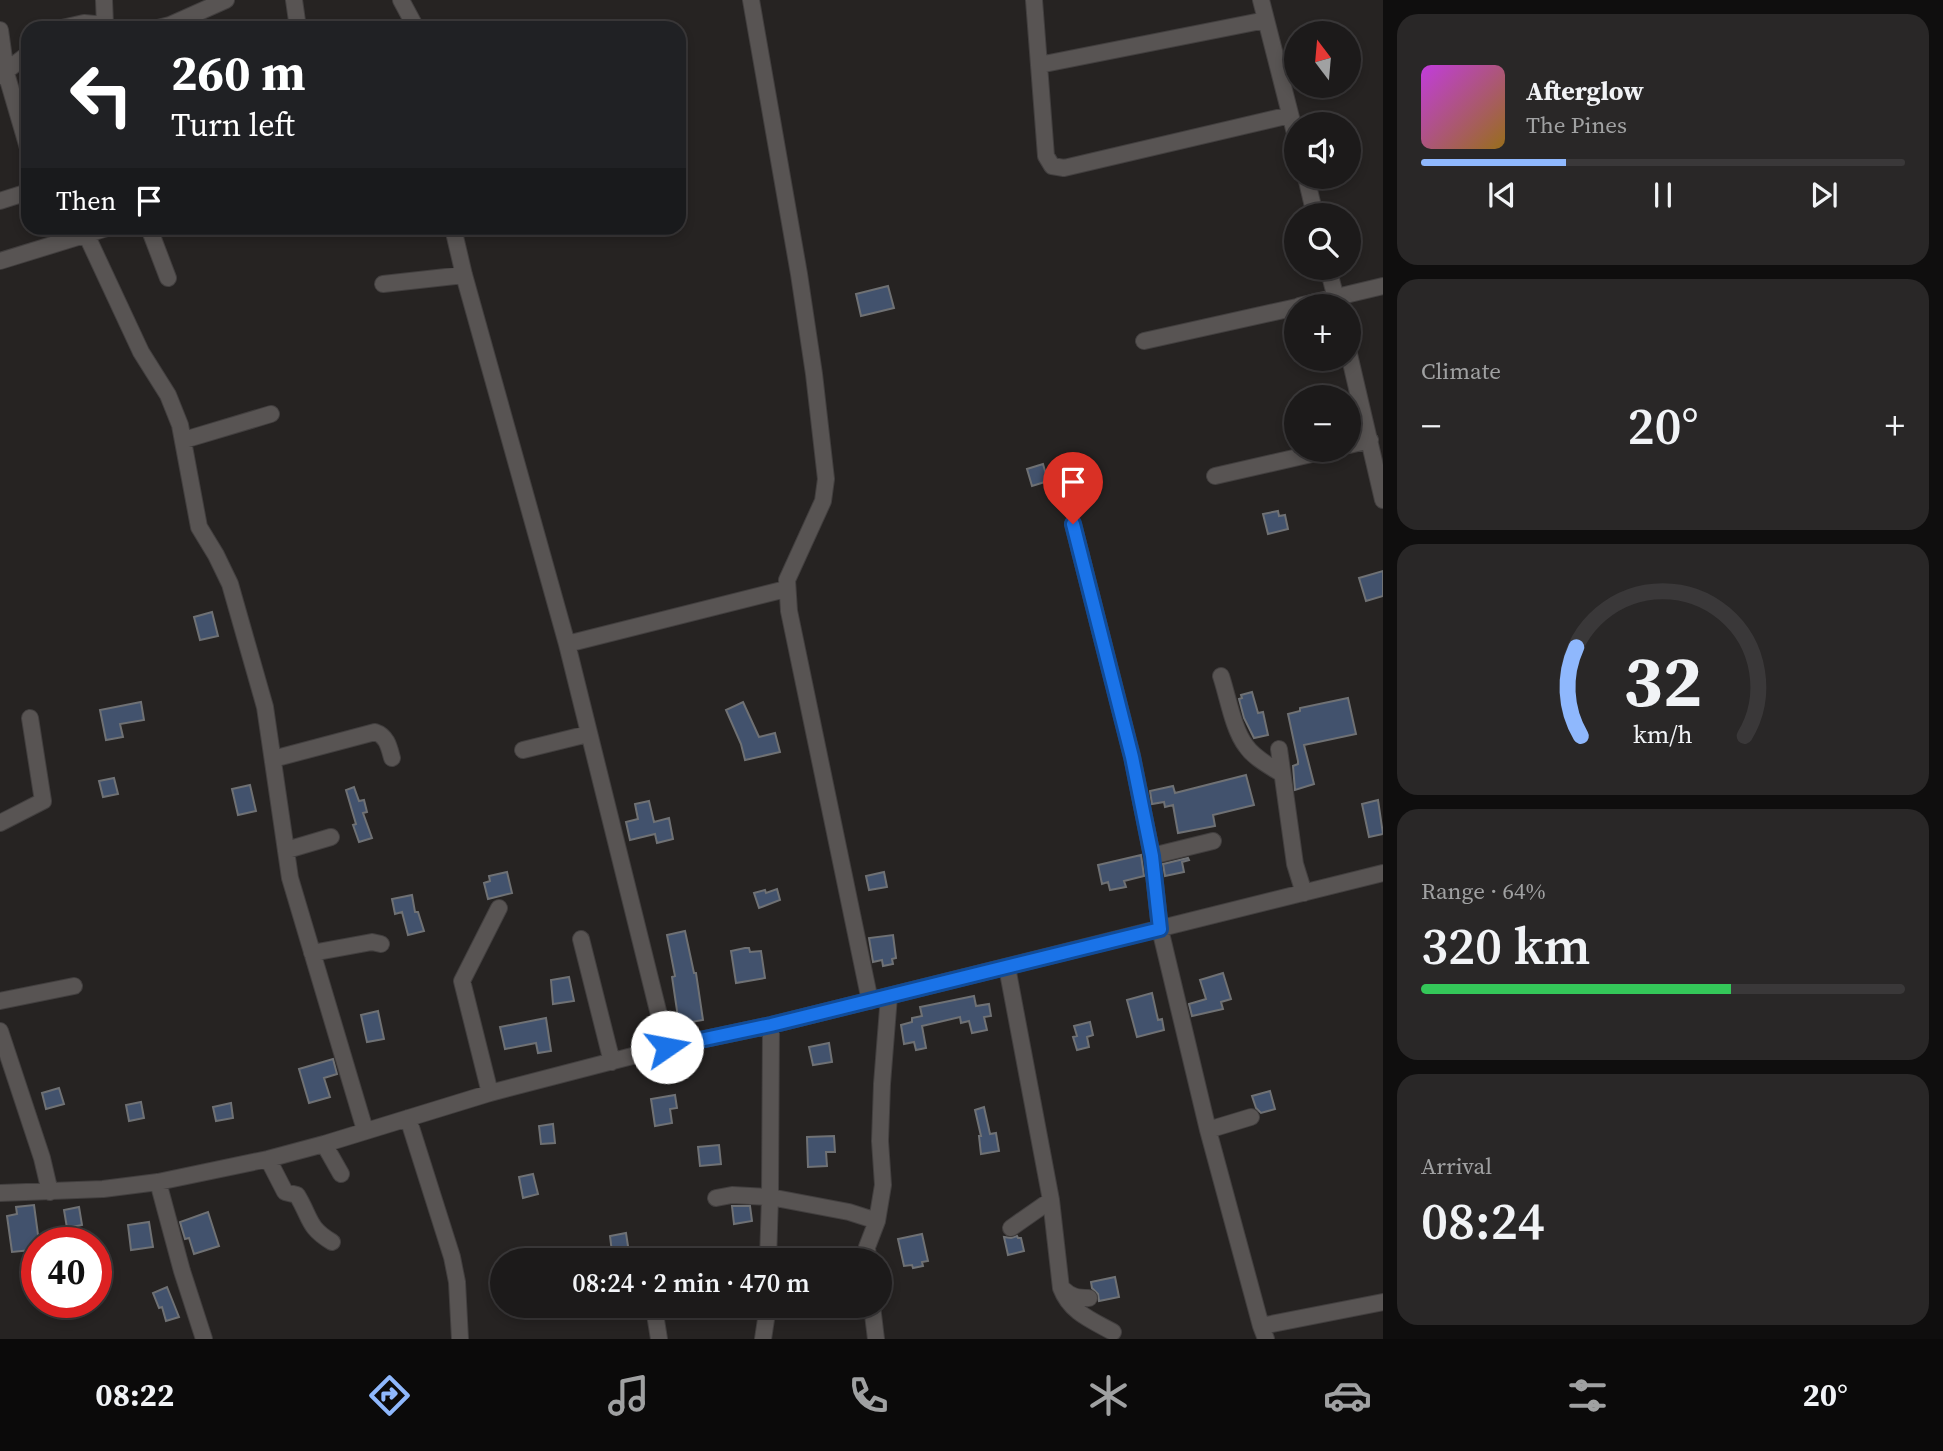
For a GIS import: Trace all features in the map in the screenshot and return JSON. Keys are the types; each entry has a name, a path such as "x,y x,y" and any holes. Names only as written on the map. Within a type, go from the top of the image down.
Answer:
{"street":[{"path":"104,0 106,21"},
{"path":"184,0 187,21"},
{"path":"190,21 226,0"},
{"path":"294,0 297,21"},
{"path":"401,0 412,21"},
{"path":"751,0 799,274 826,479 823,501 787,580 786,589 870,1001"},
{"path":"1034,0 1046,156 1052,166 1064,168 1284,116"},
{"path":"1261,0 1289,112"},
{"path":"1039,65 1266,20"},
{"path":"0,30 3,74 21,127"},
{"path":"3,74 21,60"},
{"path":"0,201 21,194"},
{"path":"0,261 54,235"},
{"path":"86,235 141,352 174,408 184,440 199,527 230,584 265,707 290,878 365,1130"},
{"path":"152,235 168,278"},
{"path":"455,235 567,644 667,1047"},
{"path":"383,284 464,275"},
{"path":"1360,294 1383,286"},
{"path":"1144,341 1284,310"},
{"path":"1353,371 1383,500"},
{"path":"184,440 271,414"},
{"path":"1361,442 1370,440"},
{"path":"1216,476 1284,460"},
{"path":"1073,524 1132,757 1152,856 1160,929 1208,1130 1264,1333 1383,1302"},
{"path":"567,644 786,589"},
{"path":"1221,676 1245,746 1282,774"},
{"path":"0,823 43,802 30,718"},
{"path":"273,759 375,732 382,734 386,740 392,758"},
{"path":"523,750 588,733"},
{"path":"1279,749 1295,864 1304,893"},
{"path":"287,850 331,837"},
{"path":"1152,856 1213,841"},
{"path":"0,1193 103,1189 158,1182 268,1159 490,1093 667,1047 870,1001 1383,873"},
{"path":"490,1093 462,981 499,908"},
{"path":"581,939 612,1062"},
{"path":"312,953 372,942 381,944"},
{"path":"1007,967 1051,1200 1061,1287 1073,1308 1113,1332"},
{"path":"0,1001 74,986"},
{"path":"867,1248 877,1221 883,1185 880,1141 889,996"},
{"path":"768,1248 771,1025"},
{"path":"0,1031 42,1158 50,1192"},
{"path":"1208,1130 1251,1117"},
{"path":"408,1118 452,1257 457,1282 460,1339"},
{"path":"324,1144 341,1174"},
{"path":"268,1159 285,1192 297,1195 310,1223 320,1235 332,1242"},
{"path":"158,1182 204,1339"},
{"path":"716,1198 732,1195 770,1197 849,1212 877,1221"},
{"path":"1011,1228 1051,1200"},
{"path":"1061,1287 1069,1295 1089,1298"},
{"path":"656,1318 659,1339"},
{"path":"763,1339 766,1318"},
{"path":"873,1318 876,1339"}],"building":[{"path":"888,286 894,308 861,316 856,294"},
{"path":"1043,464 1048,481 1032,486 1027,469"},
{"path":"1278,511 1279,516 1285,515 1288,529 1268,534 1263,514"},
{"path":"1383,571 1383,596 1366,601 1359,578"},
{"path":"212,612 218,636 200,640 194,617"},
{"path":"1252,692 1258,713 1263,712 1268,735 1254,738 1244,718 1239,699 1242,698 1241,695"},
{"path":"1348,698 1356,734 1304,745 1314,784 1295,790 1293,766 1298,764 1298,761 1288,714 1300,711 1300,708"},
{"path":"141,702 144,720 120,724 123,737 106,740 100,710"},
{"path":"743,702 759,737 775,733 780,752 745,760 726,710"},
{"path":"1246,775 1254,805 1213,815 1215,826 1178,833 1173,805 1165,807 1164,802 1152,804 1150,791 1173,786 1175,793"},
{"path":"114,778 118,794 103,797 99,781"},
{"path":"250,785 256,811 238,815 232,789"},
{"path":"354,787 359,801 364,800 367,812 363,813 372,838 359,842 346,790"},
{"path":"1378,800 1383,834 1369,837 1362,804"},
{"path":"649,801 654,822 669,818 673,839 657,843 655,834 630,840 626,822 638,819 635,804"},
{"path":"1141,855 1144,876 1124,881 1126,887 1110,890 1108,882 1102,884 1098,865"},
{"path":"1188,858 1189,860 1182,862 1184,872 1165,876 1163,864"},
{"path":"507,872 512,893 488,899 484,883 490,881 489,876"},
{"path":"884,872 887,887 869,890 866,876"},
{"path":"777,889 780,900 759,908 754,893"},
{"path":"412,895 415,912 418,912 424,931 408,935 402,912 395,914 392,899"},
{"path":"685,931 696,973 703,1020 679,1024 672,977 675,976 667,935"},
{"path":"893,935 896,958 892,959 893,964 883,966 882,960 873,962 869,938"},
{"path":"749,948 750,952 761,951 765,978 736,983 731,951"},
{"path":"1223,973 1231,999 1221,1002 1223,1009 1192,1016 1189,1004 1206,999 1200,980"},
{"path":"569,977 574,1001 553,1004 551,980"},
{"path":"1152,993 1158,1020 1162,1019 1164,1030 1137,1037 1127,1000"},
{"path":"974,996 976,1006 989,1004 991,1016 984,1017 987,1030 972,1033 969,1021 961,1023 960,1017 922,1026 926,1048 916,1050 914,1042 904,1044 901,1025 912,1022 912,1018 922,1016 920,1007"},
{"path":"378,1011 384,1039 367,1042 361,1015"},
{"path":"546,1018 551,1051 538,1053 536,1043 505,1049 500,1027"},
{"path":"1090,1022 1093,1035 1087,1037 1089,1047 1077,1050 1073,1037 1077,1036 1074,1026"},
{"path":"829,1043 832,1062 813,1065 809,1047"},
{"path":"333,1059 337,1074 324,1078 330,1097 309,1103 299,1069"},
{"path":"59,1088 64,1104 46,1109 42,1093"},
{"path":"1270,1091 1275,1109 1261,1113 1252,1096"},
{"path":"675,1095 677,1108 670,1109 672,1123 655,1126 651,1099"},
{"path":"141,1102 144,1118 129,1121 126,1105"},
{"path":"231,1103 233,1118 216,1121 213,1107"},
{"path":"984,1107 990,1134 996,1133 999,1151 981,1154 981,1136 975,1110"},
{"path":"553,1124 555,1143 541,1144 539,1126"},
{"path":"834,1136 835,1152 826,1152 827,1166 808,1167 807,1137"},
{"path":"719,1145 721,1164 700,1166 698,1147"},
{"path":"533,1174 538,1194 523,1198 519,1177"},
{"path":"34,1205 37,1227 21,1227 21,1251 12,1252 7,1216 17,1214 16,1207"},
{"path":"732,1206 750,1206 752,1221 734,1224"},
{"path":"79,1207 82,1225 67,1227 64,1210"},
{"path":"208,1212 219,1246 194,1254 189,1238 185,1239 180,1222"},
{"path":"149,1222 153,1247 131,1250 128,1225"},
{"path":"626,1233 628,1248 612,1248 610,1236"},
{"path":"922,1234 928,1261 922,1262 923,1266 904,1266 898,1239"},
{"path":"1004,1237 1021,1238 1024,1251 1008,1255"},
{"path":"1115,1277 1119,1297 1099,1301 1091,1282"},
{"path":"167,1287 179,1317 166,1321 162,1307 159,1308 153,1293"}],"route":[{"path":"667,1047 771,1025 1160,929 1152,856 1132,757 1073,524"}]}
